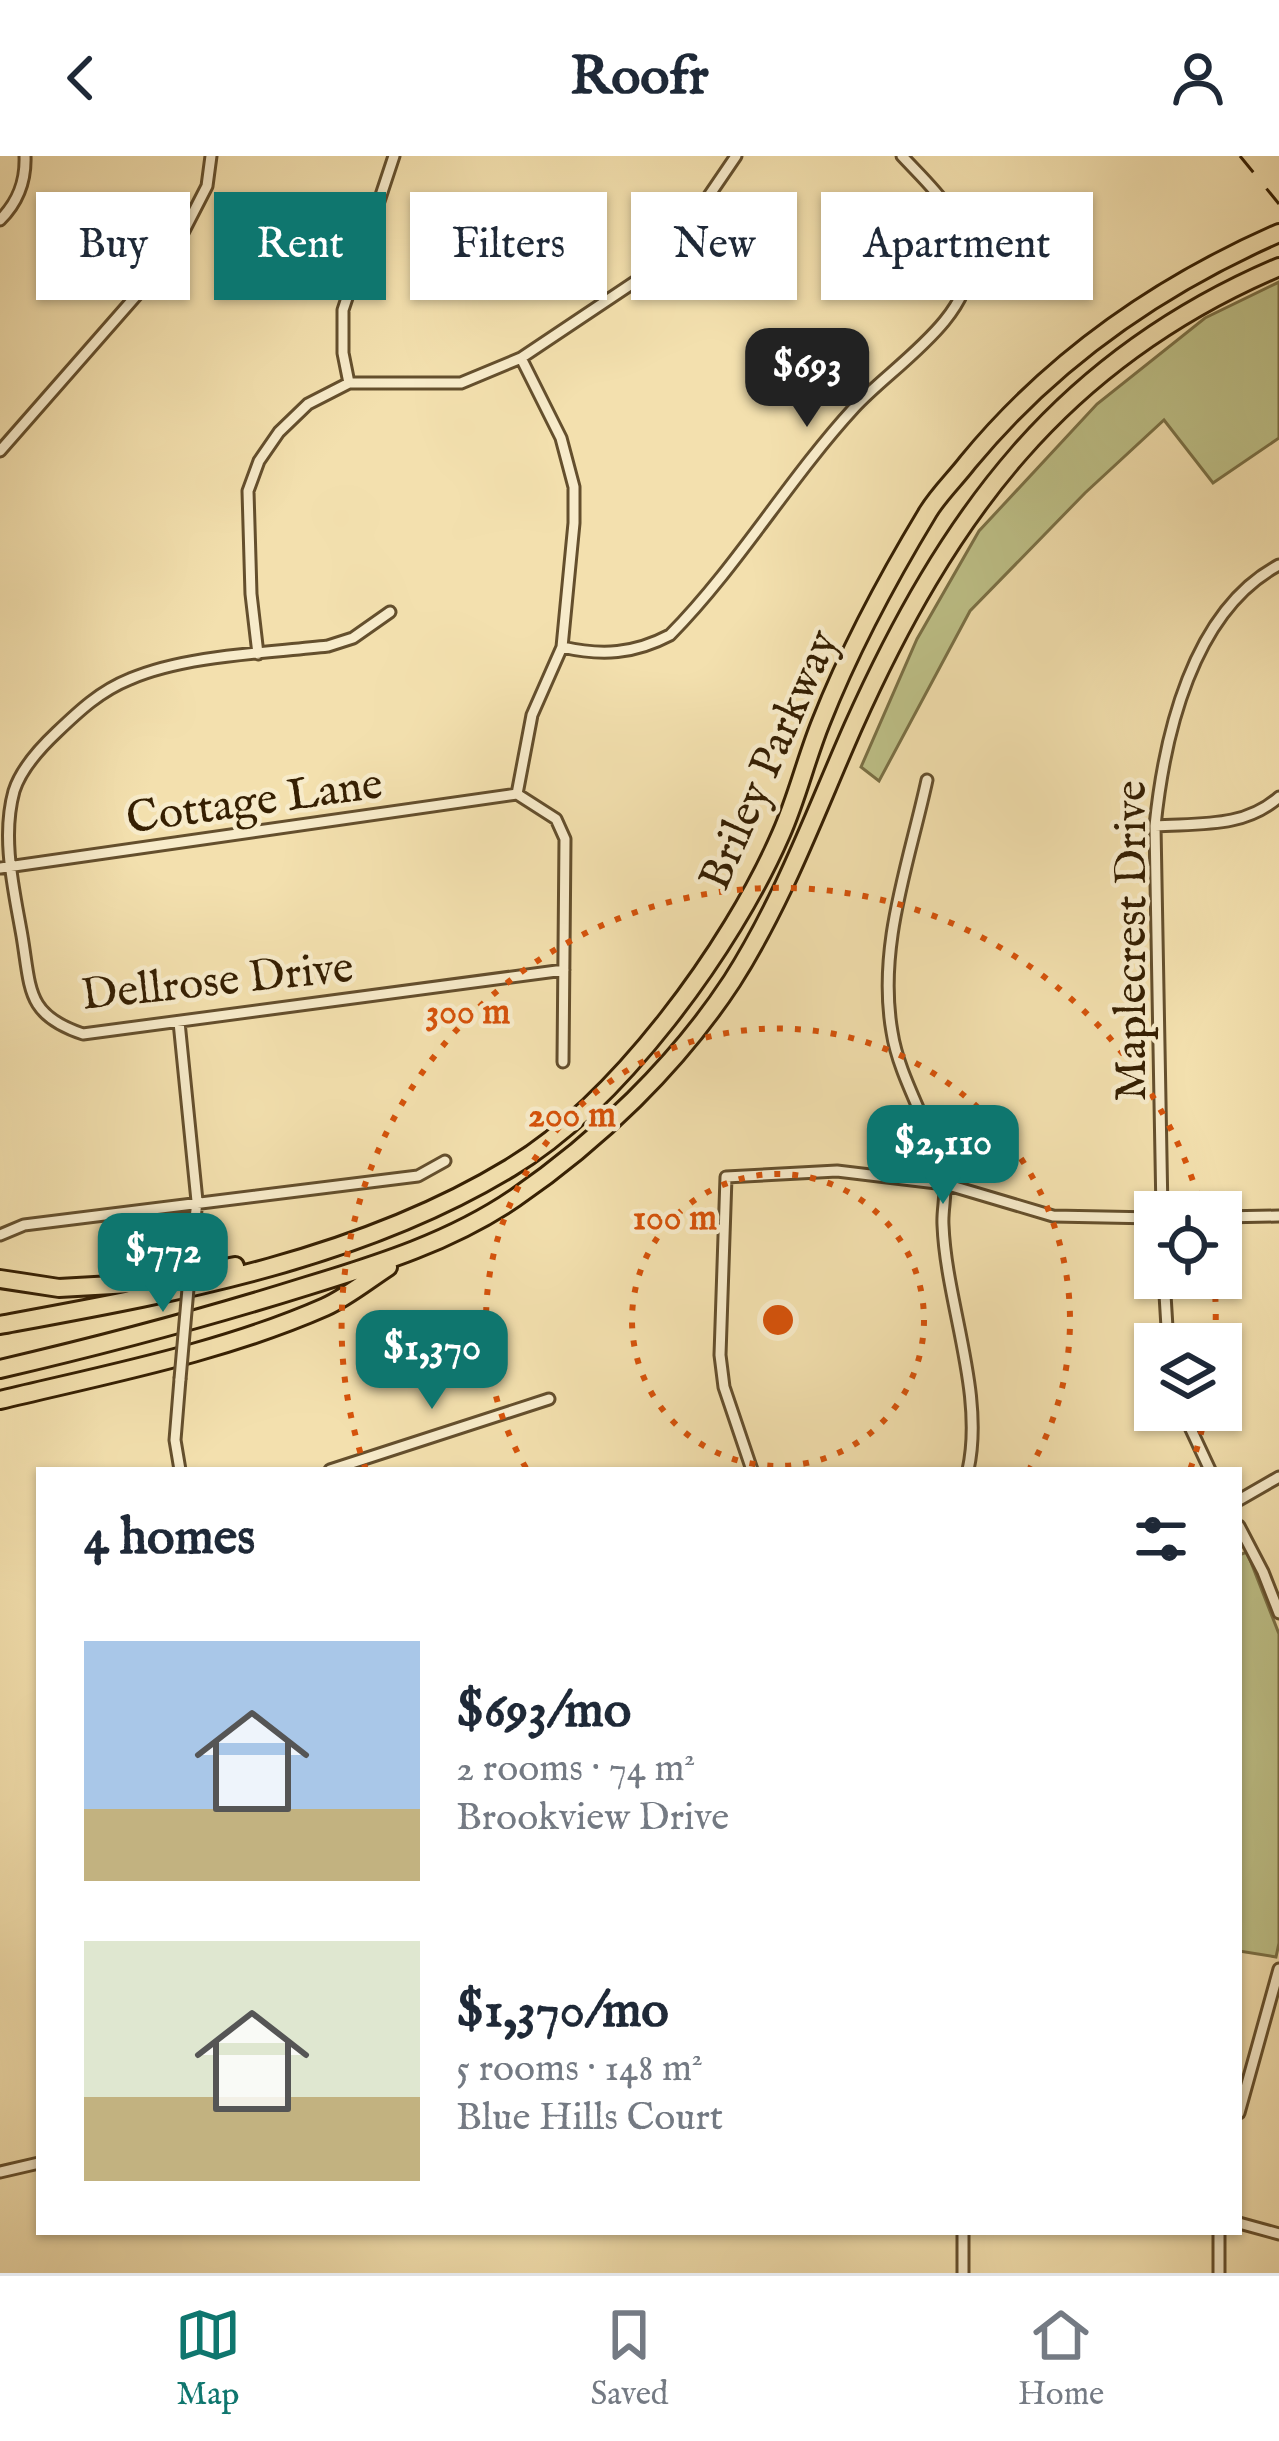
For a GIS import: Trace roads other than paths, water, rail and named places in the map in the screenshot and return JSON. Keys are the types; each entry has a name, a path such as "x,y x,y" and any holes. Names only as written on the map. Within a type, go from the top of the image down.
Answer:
{"highway":[{"name":"Briley Parkway","path":"0,1325 146,1298 284,1262 427,1213 512,1167 572,1122 636,1056 714,957 781,835 821,720 930,508 998,426 1049,374 1153,298 1279,233"},
{"name":"Briley Parkway","path":"0,1369 219,1314 406,1255 512,1200 571,1156 632,1101 730,982 802,849 905,619 956,530 1009,462 1110,365 1199,306 1279,267"},
{"path":"0,1400 142,1366 327,1306 406,1255"},
{"path":"0,1279 59,1288 148,1283 213,1269 284,1262"}],"street":[{"path":"0,220 26,178 25,156"},
{"path":"0,451 171,256 207,186 211,156"},
{"path":"349,383 343,310 394,156"},
{"path":"258,654 248,491 259,461 279,432 308,404 349,383 461,383 521,358 651,272 688,228 736,156"},
{"path":"562,647 617,653 644,649 670,635 852,410 947,320 963,291 969,264 964,236 946,203 902,156"},
{"path":"521,358 561,438 574,487 562,647 532,716 517,794 556,818 565,839 563,1062"},
{"name":"Maplecrest Drive","path":"1159,1191 1155,826 1171,721 1190,670 1230,608 1279,565"},
{"name":"Dellrose Drive","path":"390,612 353,638 328,646 170,667 130,678 94,698 38,749 15,787 5,867 32,995 51,1024 83,1034 564,970"},
{"path":"927,780 891,930 887,984 892,1037 929,1129 945,1184 943,1225 971,1416 968,1467"},
{"name":"Cottage Lane","path":"5,867 517,794"},
{"path":"1155,826 1240,821 1279,797"},
{"path":"179,1022 197,1201 175,1440 180,1467"},
{"path":"0,1235 24,1225 418,1176 445,1161"},
{"path":"751,1467 724,1387 720,1355 726,1177 837,1171 945,1184 1053,1216 1134,1215"},
{"path":"1242,1217 1279,1216"},
{"path":"338,1467 549,1399"},
{"path":"1192,1431 1209,1467"},
{"path":"1242,1498 1279,1477"},
{"path":"1242,1533 1279,1613"},
{"path":"1242,2102 1279,1969"},
{"path":"0,2172 36,2164"},
{"path":"1242,2224 1279,2234"},
{"path":"962,2235 963,2273"},
{"path":"1219,2235 1219,2273"}],"railway":[{"path":"1240,156 1279,204"}]}
